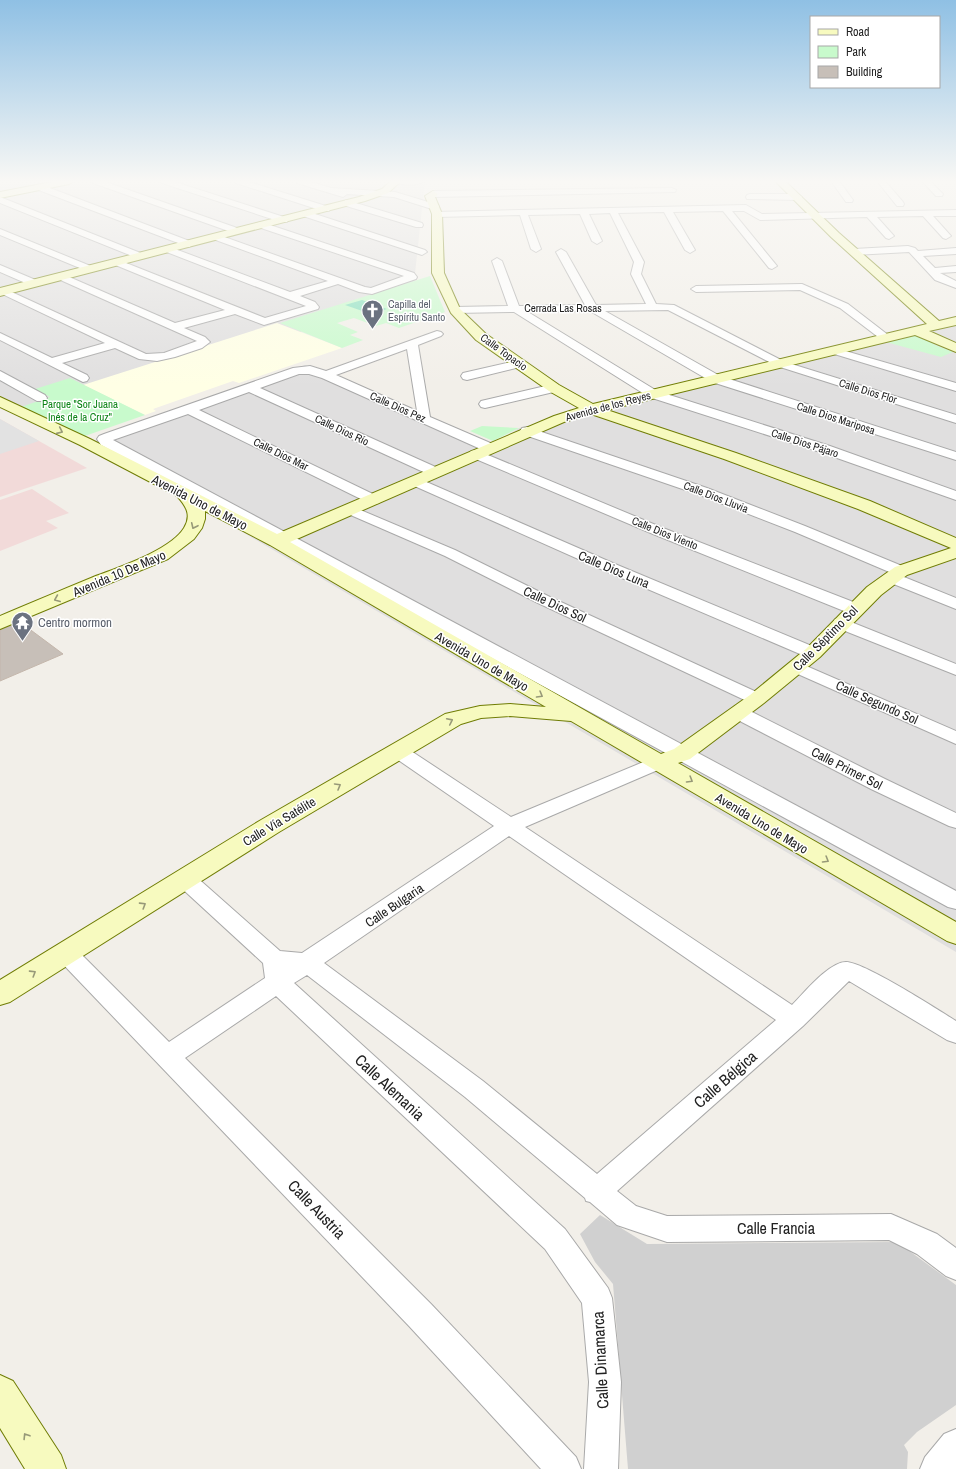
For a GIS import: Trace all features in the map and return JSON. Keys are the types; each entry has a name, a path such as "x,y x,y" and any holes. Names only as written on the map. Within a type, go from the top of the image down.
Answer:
{"street":[{"path":"43,250 90,269"},
{"path":"124,250 140,256"},
{"path":"2,292 165,250"},
{"path":"116,262 264,322 314,307 312,304 168,250"},
{"path":"251,250 368,291 412,277 410,275 334,250"},
{"path":"380,265 422,252 415,250"},
{"name":"Calle Topacio","path":"437,250 438,273 455,310 481,336 554,388 591,409 730,456 849,500 956,544"},
{"path":"633,250 639,262 636,274 652,306"},
{"path":"759,250 772,266"},
{"path":"851,250 937,326"},
{"path":"854,252 898,250"},
{"path":"909,250 916,254 939,278 956,285"},
{"path":"916,254 956,251"},
{"path":"561,252 592,308"},
{"path":"497,261 514,308"},
{"path":"0,268 34,284"},
{"path":"933,271 956,269"},
{"path":"2,292 143,357 160,357 198,346 204,342 201,339 60,276"},
{"path":"289,296 338,281"},
{"path":"696,289 802,287 844,306 886,338"},
{"name":"Cerrada Las Rosas","path":"455,310 652,306 670,307"},
{"name":"Calle Dios Flor","path":"670,307 781,364 956,419"},
{"name":"Calle Dios Pájaro","path":"514,308 653,394 825,449 956,496"},
{"name":"Calle Dios Mariposa","path":"592,308 716,379 956,456"},
{"path":"174,327 233,310"},
{"name":"Avenida de los Reyes","path":"280,540 352,510 527,431 559,419 591,409 956,321"},
{"path":"918,331 956,348"},
{"path":"326,375 437,334"},
{"path":"0,336 83,378"},
{"path":"412,343 424,418"},
{"path":"51,362 116,344"},
{"path":"835,351 956,387"},
{"path":"467,376 520,364"},
{"name":"Calle Dios Pez","path":"250,388 297,371 306,370 326,375 424,418 483,451"},
{"path":"0,375 41,398"},
{"path":"250,388 109,436 107,446 956,901"},
{"name":"Calle Dios Río","path":"250,388 435,472"},
{"path":"485,404 554,388"},
{"name":"Avenida Uno de Mayo","path":"0,401 107,446 183,493 280,540 578,717 660,762 952,933"},
{"name":"Calle Dios Mar","path":"188,409 374,500"},
{"name":"Calle Dios Lluvia","path":"527,431 702,491 800,529 956,604"},
{"name":"Calle Dios Viento","path":"483,451 848,616 956,670"},
{"name":"Calle Dios Luna","path":"416,481 609,567 813,654"},
{"name":"Avenida 10 De Mayo","path":"0,623 162,555 175,547 190,533 197,521 197,509 189,498 183,493"},
{"name":"Calle Dios Sol","path":"352,510 450,553 544,600 758,699"},
{"name":"Calle Séptimo Sol","path":"660,762 682,754 758,699 813,654 848,616 897,575 956,552"},
{"name":"Calle Segundo Sol","path":"797,667 956,738"},
{"name":"Calle Vía Satélite","path":"0,994 270,826 453,719 480,712 510,710 539,711 578,717"},
{"name":"Calle Primer Sol","path":"739,713 878,784 956,821"},
{"path":"398,751 794,1019"},
{"name":"Calle Bulgaria","path":"308,963 509,826 660,762"},
{"name":"Calle Alemania","path":"185,879 276,971 555,1240 597,1298"},
{"name":"Calle Austria","path":"66,953 420,1315 564,1469"},
{"path":"168,1056 276,971 308,963"},
{"name":"Calle Francia","path":"308,963 474,1089 596,1192 627,1216 667,1229 891,1227 927,1244 956,1266"},
{"name":"Calle Bélgica","path":"596,1192 794,1019 837,976 846,971 855,973 956,1034"},
{"name":"Calle Dinamarca","path":"597,1298 605,1382 601,1469"},
{"path":"0,1394 47,1469"},
{"path":"937,1469 956,1446"}],"shaded area":[{"path":"0,250 418,250 413,292 43,423 0,399"},
{"path":"277,323 342,348 239,383 233,381 153,409 156,411 145,415 83,385"},
{"path":"956,324 956,952 105,451 85,441 104,440 305,365 492,445 519,428 591,409"},
{"path":"0,419 39,441 87,468 0,497"},
{"path":"0,419 39,441 0,454"},
{"path":"32,489 69,513 46,521 58,528 0,551 0,500"},
{"path":"600,1215 647,1244 897,1242 956,1285 956,1405 917,1432 904,1445 908,1452 907,1469 628,1469 613,1284 595,1262 580,1234"}],"green space":[{"path":"430,276 445,312 399,328 386,323 376,326 354,318 337,323 358,332 350,335 363,340 342,348 280,323"},
{"path":"362,300 387,309 371,314 345,305"},
{"path":"917,333 935,345 953,352 941,357 882,341"},
{"name":"Parque \"Sor Juana Inés de la Cruz\"","path":"70,378 145,415 79,438 21,407 50,397 35,389"},
{"path":"482,426 519,428 493,441 470,431"}],"building":[{"name":"Centro mormon","path":"20,622 63,654 0,681 0,630"}],"place":[{"name":"Capilla del Espíritu Santo","path":"373,330"},
{"name":"Centro mormon","path":"23,642"}]}
